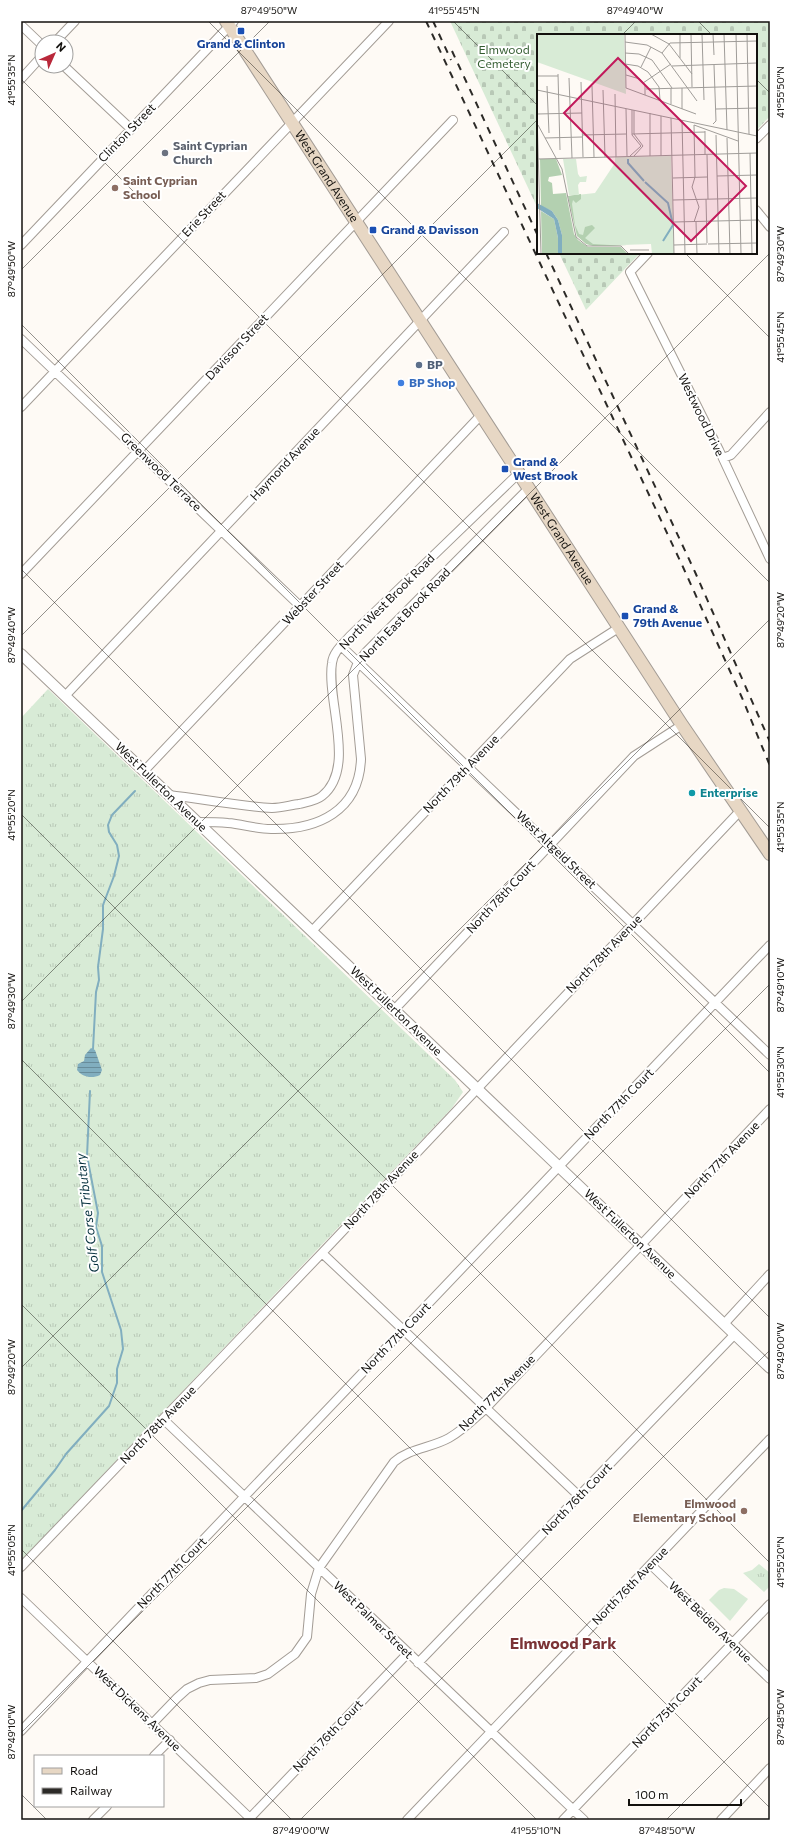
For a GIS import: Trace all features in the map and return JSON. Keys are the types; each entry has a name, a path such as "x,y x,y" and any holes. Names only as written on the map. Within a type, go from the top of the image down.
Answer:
{"main road":[{"name":"West Grand Avenue","path":"229,23 291,122 682,724 770,854"}],"street":[{"path":"63,34 75,21"},
{"name":"Erie Street","path":"21,407 291,122 389,21"},
{"name":"Clinton Street","path":"21,245 229,23"},
{"path":"21,25 34,37"},
{"path":"21,79 34,65"},
{"path":"73,74 131,129"},
{"name":"Davisson Street","path":"21,574 453,120"},
{"path":"757,138 770,125"},
{"path":"757,211 770,227"},
{"name":"Haymond Avenue","path":"65,696 504,232"},
{"name":"Westwood Drive","path":"647,254 630,272 723,458 770,559"},
{"name":"Greenwood Terrace","path":"21,339 300,606"},
{"name":"Webster Street","path":"144,771 481,415"},
{"path":"723,458 731,455 769,415"},
{"name":"North West Brook Road","path":"169,795 273,808 309,802 322,796 331,785 338,770 339,753 331,678 332,662 335,654 519,473"},
{"name":"North East Brook Road","path":"197,822 228,823 270,829 286,828 320,821 335,814 350,797 357,784 360,773 361,759 354,675 358,662 366,652 529,488"},
{"name":"North 79th Avenue","path":"312,931 570,659 620,627"},
{"name":"West Altgeld Street","path":"342,646 770,1055"},
{"name":"West Fullerton Avenue","path":"21,654 770,1368"},
{"name":"North 78th Court","path":"394,1010 634,756 682,724"},
{"name":"North 78th Avenue","path":"21,1568 322,1253 476,1088 740,811"},
{"name":"North 77th Court","path":"21,1731 770,945"},
{"name":"North 77th Avenue","path":"152,1724 177,1698 193,1686 210,1680 256,1678 268,1674 295,1654 307,1637 311,1594 319,1568 394,1462 418,1448 448,1439 469,1424 486,1408 770,1109"},
{"path":"322,1253 579,1496"},
{"path":"724,1324 770,1274"},
{"name":"North 76th Court","path":"418,1662 735,1334"},
{"name":"West Palmer Street","path":"163,1419 584,1820"},
{"name":"North 76th Avenue","path":"407,1820 770,1440"},
{"name":"West Belden Avenue","path":"651,1565 770,1679"},
{"name":"West Dickens Avenue","path":"21,1598 170,1740 250,1819"},
{"name":"North 75th Court","path":"564,1820 770,1604"},
{"name":"North 76th Court","path":"250,1819 408,1653"},
{"path":"155,1755 170,1740"},
{"path":"720,1820 770,1768"},
{"path":"93,1820 105,1807"}],"green space":[{"name":"Elmwood Cemetery","path":"450,21 770,21 770,116 757,130 757,34 537,34 537,207"},
{"path":"559,254 639,254 586,310"},
{"path":"48,689 455,1080 463,1092 452,1108 21,1561 21,718"},
{"path":"759,1564 770,1573 770,1586 764,1592 743,1573 752,1570"},
{"path":"724,1588 734,1589 748,1599 730,1621 709,1600 719,1590"}],"water":[{"path":"91,1048 95,1050 102,1070 100,1075 91,1077 84,1076 77,1070 78,1064 84,1061 85,1055"}],"waterway":[{"path":"93,1049 96,992 99,980 98,967 103,929 103,905 114,876 119,856 117,845 109,832 108,825 112,815 135,791"},
{"name":"Golf Corse Tributary","path":"21,1511 55,1470 66,1454 109,1406 117,1383 117,1369 123,1349 121,1330 102,1272 102,1246 96,1227 98,1213 87,1156 90,1091"}],"railway":[{"path":"426,21 683,567 743,700 770,766"},
{"path":"433,21 451,60"},
{"path":"452,51 537,234"},
{"path":"546,254 695,572 770,742"}],"place":[{"name":"Grand & Clinton","path":"241,31"},
{"name":"Saint Cyprian Church","path":"165,153"},
{"name":"Saint Cyprian School","path":"115,188"},
{"name":"Grand & Davisson","path":"373,230"},
{"name":"BP","path":"419,365"},
{"name":"BP Shop","path":"401,383"},
{"name":"Grand & West Brook","path":"505,469"},
{"name":"Grand & 79th Avenue","path":"625,616"},
{"name":"Enterprise","path":"692,793"},
{"name":"Elmwood Elementary School","path":"744,1511"}],"district":[{"name":"Elmwood Park","path":"563,1643"}]}
